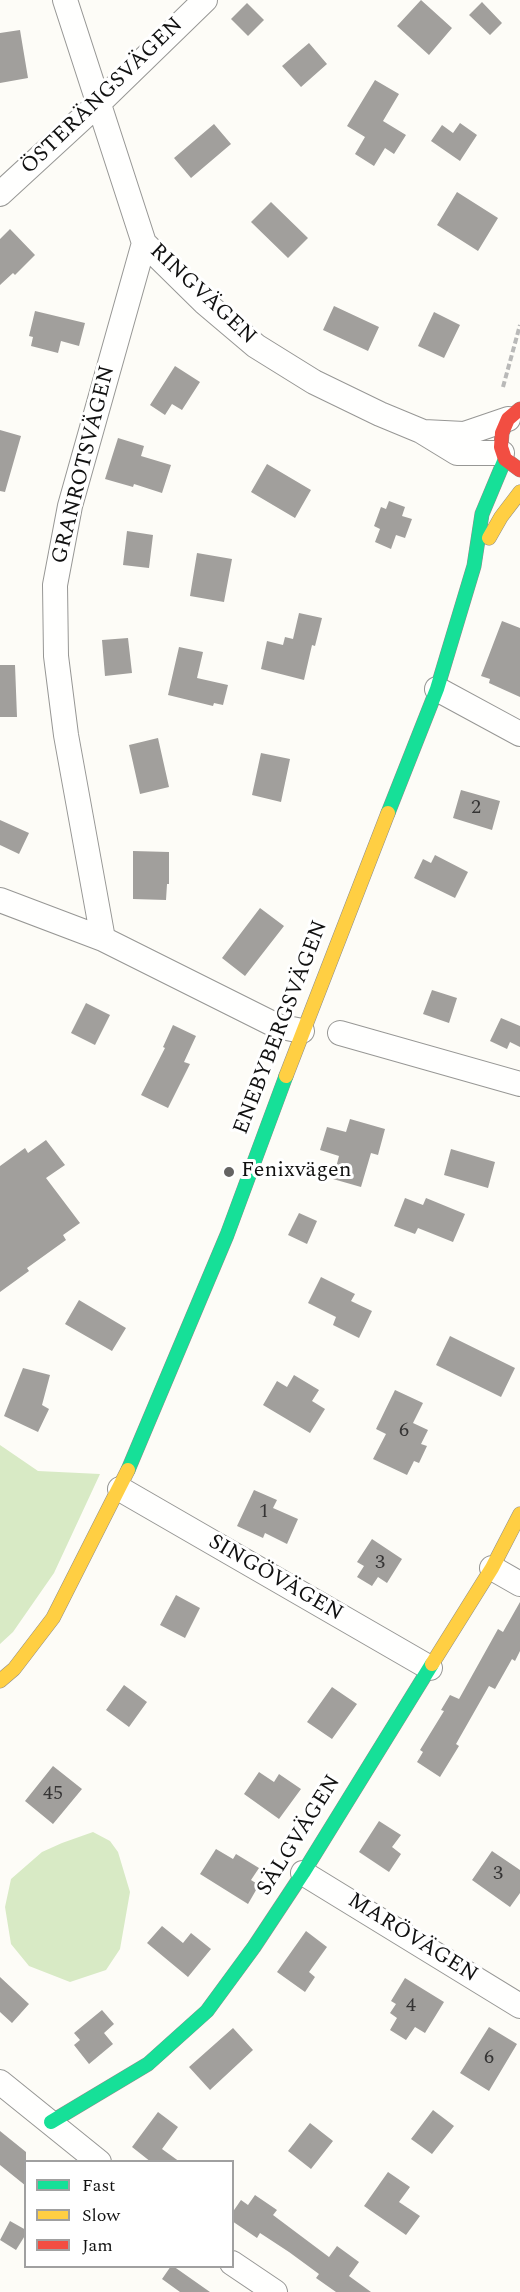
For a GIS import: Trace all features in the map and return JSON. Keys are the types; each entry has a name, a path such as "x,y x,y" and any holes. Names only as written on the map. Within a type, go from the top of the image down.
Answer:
{"main road":[{"name":"ENEBYBERGSVÄGEN","path":"0,1681 15,1669 53,1617 120,1489 227,1235 302,1031 437,689 474,566 482,514 504,456 502,433 517,410"},
{"path":"504,456 520,470"},
{"name":"ENEBYBERGSVÄGEN","path":"474,566 501,517 520,492"},
{"name":"SÄLGVÄGEN","path":"51,2122 148,2064 207,2011 254,1947 303,1873 492,1568 520,1514"}],"street":[{"name":"RINGVÄGEN","path":"65,0 144,243 204,303 256,346 314,382 421,431 457,453 504,456"},
{"name":"ÖSTERÄNGSVÄGEN","path":"0,194 99,103 205,0"},
{"name":"GRANROTSVÄGEN","path":"103,939 66,735 56,656 55,585 70,506 144,243"},
{"name":"RINGVÄGEN","path":"421,431 464,434 517,410"},
{"path":"437,689 520,734"},
{"path":"0,900 103,939 277,1026 302,1031"},
{"path":"340,1033 520,1084"},
{"name":"SINGÖVÄGEN","path":"120,1489 430,1668"},
{"path":"492,1568 520,1584"},
{"name":"MARÖVÄGEN","path":"303,1873 520,2006"},
{"path":"0,2082 97,2160"},
{"path":"234,2264 275,2292"}],"green space":[{"path":"0,1445 38,1471 100,1474 54,1573 13,1632 0,1644"},
{"path":"93,1832 110,1841 118,1852 130,1892 120,1949 106,1970 70,1982 29,1966 11,1944 5,1907 11,1879 42,1852"}],"building":[{"path":"421,0 452,28 429,55 397,26"},
{"path":"482,2 502,23 490,35 469,15"},
{"path":"247,3 264,20 248,36 231,19"},
{"path":"20,30 28,78 0,83 0,33"},
{"path":"309,43 327,64 301,87 282,66"},
{"path":"375,80 399,94 383,121 406,135 394,154 385,148 374,166 355,154 365,137 347,126"},
{"path":"460,123 477,135 460,161 431,141 442,125 453,133"},
{"path":"214,124 231,144 191,178 174,158"},
{"path":"457,192 498,218 478,251 437,225"},
{"path":"271,202 308,238 288,258 251,222"},
{"path":"10,229 35,255 15,275 13,273 0,285 0,239"},
{"path":"334,306 379,327 368,351 323,330"},
{"path":"35,311 85,323 79,346 61,341 58,353 31,346 33,337 29,336"},
{"path":"434,312 460,325 444,358 418,346"},
{"path":"175,366 200,382 182,410 172,404 165,415 150,405"},
{"path":"0,430 21,436 5,492 0,491"},
{"path":"118,438 144,446 141,456 171,465 162,493 134,484 133,487 105,479"},
{"path":"267,464 311,490 295,518 251,492"},
{"path":"389,501 405,507 402,516 412,519 405,538 396,535 391,549 375,542 380,529 374,526 381,507 386,509"},
{"path":"127,531 153,535 149,568 123,565"},
{"path":"197,553 232,559 224,602 190,596"},
{"path":"299,613 322,618 315,646 312,645 304,680 261,669 267,641 283,645 285,637 293,639"},
{"path":"502,621 520,628 520,697 489,683 490,679 481,676"},
{"path":"128,638 132,673 105,676 102,640"},
{"path":"179,647 203,652 197,678 228,685 223,705 214,703 213,706 168,695"},
{"path":"0,665 15,665 17,717 0,717"},
{"path":"158,738 169,787 140,794 129,745"},
{"path":"261,753 290,759 281,802 252,795"},
{"path":"461,790 500,801 492,830 453,818"},
{"path":"0,820 29,833 19,854 0,845"},
{"path":"133,851 169,852 169,884 167,884 166,900 133,899"},
{"path":"435,855 468,872 455,898 414,878 423,859 431,863"},
{"path":"260,908 284,926 245,976 222,958"},
{"path":"432,990 457,998 449,1023 423,1014"},
{"path":"86,1003 110,1015 95,1045 71,1033"},
{"path":"501,1018 520,1026 520,1047 510,1042 507,1049 490,1041"},
{"path":"173,1025 196,1036 184,1062 190,1064 168,1108 141,1095 165,1048 163,1047"},
{"path":"350,1119 385,1129 378,1155 371,1153 361,1187 333,1179 339,1156 320,1150 327,1127 346,1132"},
{"path":"46,1140 65,1165 46,1178 80,1223 63,1235 66,1240 27,1268 29,1271 0,1292 0,1166 25,1148 28,1153"},
{"path":"451,1149 495,1162 488,1188 444,1175"},
{"path":"405,1198 423,1205 426,1198 465,1214 453,1242 418,1228 415,1234 394,1226"},
{"path":"299,1213 317,1221 307,1244 288,1235"},
{"path":"321,1277 355,1294 351,1301 372,1311 359,1338 333,1325 336,1317 308,1303"},
{"path":"79,1300 126,1328 112,1351 65,1324"},
{"path":"450,1336 515,1368 501,1397 436,1365"},
{"path":"23,1368 50,1375 42,1405 49,1409 38,1432 4,1416"},
{"path":"294,1375 319,1390 312,1401 325,1409 310,1433 263,1405 277,1381 287,1387"},
{"path":"395,1390 423,1403 413,1423 428,1430 421,1444 427,1446 419,1463 414,1461 407,1475 373,1459 386,1434 376,1429"},
{"path":"254,1490 277,1500 273,1508 298,1519 287,1544 265,1533 263,1538 237,1526"},
{"path":"372,1539 402,1559 387,1583 378,1577 372,1586 357,1577 364,1566 357,1562"},
{"path":"176,1595 200,1608 185,1638 160,1625"},
{"path":"520,1602 520,1651 515,1661 512,1659 495,1689 489,1686 456,1744 459,1746 440,1777 417,1762 423,1752 420,1750 444,1711 441,1710 450,1695 459,1699 498,1629 503,1632"},
{"path":"124,1685 147,1702 129,1727 106,1710"},
{"path":"332,1687 357,1704 332,1739 307,1722"},
{"path":"53,1766 82,1789 53,1824 25,1801"},
{"path":"259,1772 274,1782 279,1774 301,1789 279,1819 244,1794"},
{"path":"379,1821 401,1835 392,1847 401,1854 389,1872 359,1852"},
{"path":"216,1849 233,1859 236,1854 259,1868 251,1880 259,1885 248,1904 200,1874"},
{"path":"492,1851 520,1870 520,1893 510,1907 472,1880"},
{"path":"162,1926 183,1943 191,1933 211,1949 188,1977 147,1943"},
{"path":"306,1931 327,1947 309,1972 315,1977 305,1992 277,1972"},
{"path":"0,1977 29,2004 12,2023 0,2012"},
{"path":"405,1978 444,2002 425,2033 415,2027 406,2040 390,2030 397,2018 390,2013 396,2004 391,2001"},
{"path":"102,2010 114,2024 104,2033 113,2044 89,2064 74,2045 80,2040 74,2033"},
{"path":"489,2027 517,2044 489,2091 460,2073"},
{"path":"233,2028 253,2050 210,2090 189,2067"},
{"path":"433,2110 454,2126 432,2154 411,2139"},
{"path":"158,2112 178,2127 162,2149 177,2160 148,2160 132,2147"},
{"path":"310,2123 333,2141 311,2169 288,2151"},
{"path":"0,2131 26,2152 24,2184 0,2165"},
{"path":"388,2172 410,2187 399,2202 420,2216 406,2235 364,2206"},
{"path":"255,2195 277,2210 273,2215 329,2257 337,2246 359,2262 349,2276 371,2292 336,2292 316,2278 319,2274 289,2252 260,2233 257,2238 234,2222 234,2210 241,2200 248,2205"},
{"path":"10,2221 24,2229 24,2237 16,2250 0,2240"},
{"path":"170,2268 176,2268 210,2292 180,2292 162,2279"}],"traffic: fast":[{"path":"388,813 437,689 474,566 482,514 505,459"},
{"path":"128,1470 227,1235 286,1076"},
{"path":"51,2122 148,2064 207,2011 254,1947 303,1873 432,1664"}],"traffic: slow":[{"path":"489,538 520,492"},
{"path":"286,1076 388,813"},
{"path":"0,1681 14,1669 53,1618 128,1470"},
{"path":"432,1664 492,1568 520,1514"}],"traffic: jam":[{"path":"520,409 508,419 502,433 501,447 505,459 520,470"}],"place":[{"name":"Fenixvägen","path":"229,1172"}]}
